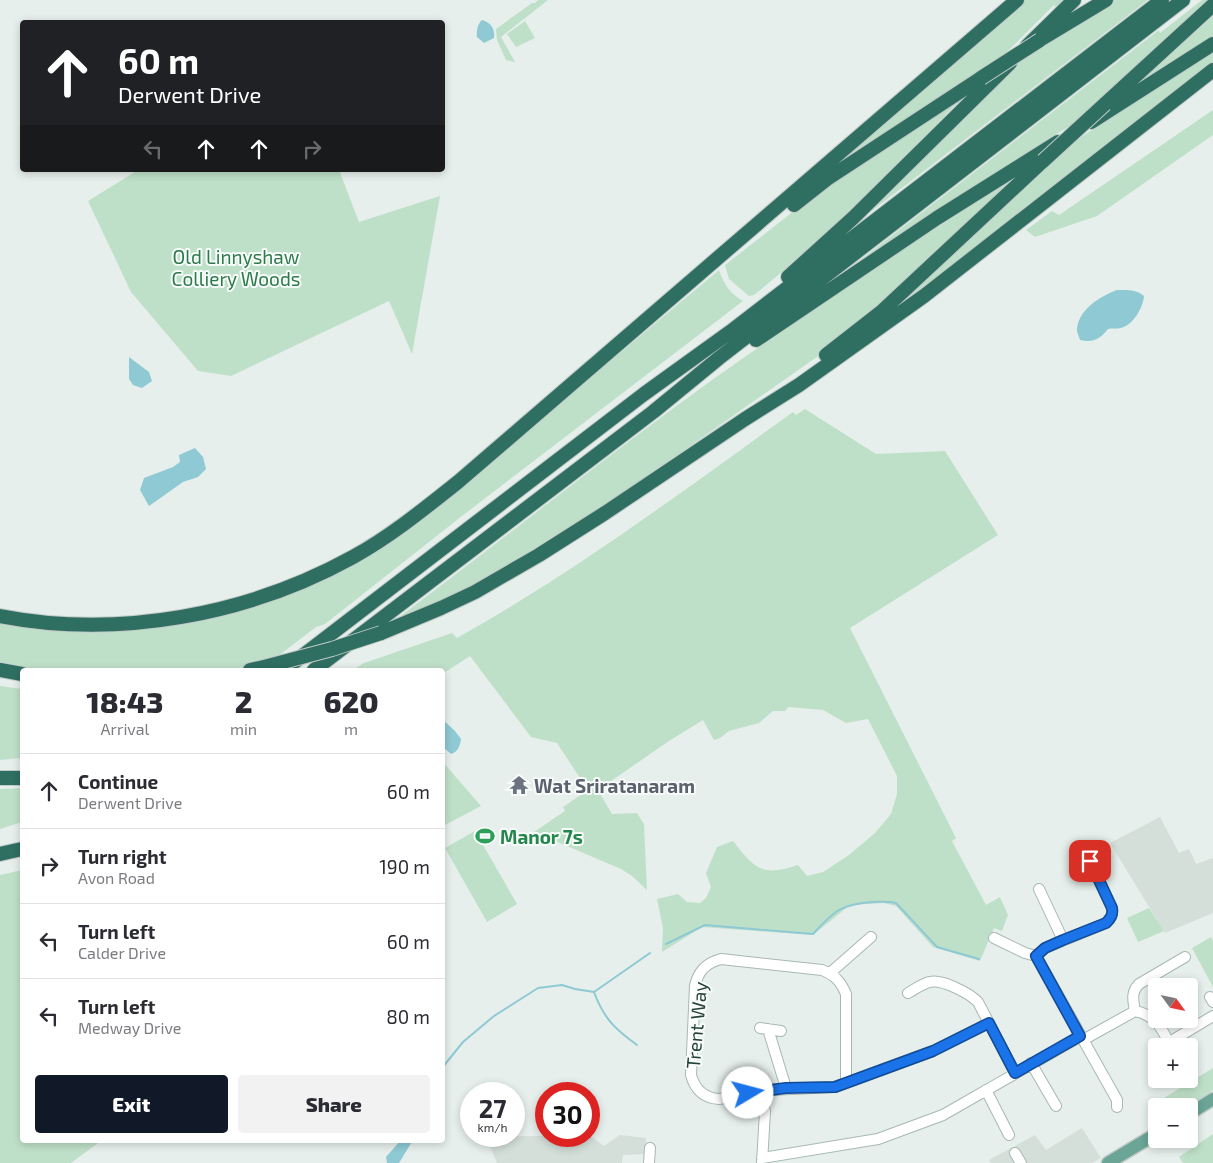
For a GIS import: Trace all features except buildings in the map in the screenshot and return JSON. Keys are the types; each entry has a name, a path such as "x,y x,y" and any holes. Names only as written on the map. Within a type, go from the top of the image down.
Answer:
{"highway":[{"path":"0,616 72,624 144,622 219,609 288,587 352,557 404,525 458,482 1017,0"},
{"path":"644,394 823,246 1074,0"},
{"path":"598,362 826,179 1040,40 1106,0"},
{"path":"287,668 644,394 738,326 1162,0"},
{"path":"317,668 653,412 726,352 1183,0"},
{"path":"745,419 881,312 1213,5"},
{"path":"653,412 936,218 1213,44"},
{"path":"261,668 332,649 381,633 434,611 475,592 538,556 605,514 745,419 799,385 924,296 1213,70"},
{"path":"0,670 20,674"},
{"path":"0,778 20,778"},
{"path":"0,852 20,849"}],"main road":[{"path":"1198,1108 1213,1099"},
{"path":"1108,1163 1148,1139"}],"street":[{"path":"1036,956 1045,948 1106,923 1110,919 1112,908 1090,861"},
{"path":"1038,889 1063,940"},
{"path":"871,936 830,973 837,978 846,994 846,1082 933,1051 989,1023"},
{"path":"994,937 1025,953 1036,956 1055,995 1117,1100 1117,1107"},
{"name":"Trent Way","path":"830,973 822,970 721,959 707,965 697,977 694,986 691,1075 693,1082 701,1093 719,1099 786,1088 835,1087 846,1082"},
{"path":"1135,1011 1133,994 1135,988 1180,959"},
{"path":"908,993 929,982 936,982 963,990 971,995 978,1002 1015,1073"},
{"path":"759,1092 765,1111 762,1160 878,1140 943,1115 1031,1063 1135,1011 1144,1013 1156,1021 1166,1038"},
{"path":"1178,1038 1213,1016"},
{"path":"781,1031 764,1029 786,1088"},
{"path":"1031,1063 1056,1106"},
{"path":"986,1090 1009,1135"},
{"path":"649,1163 650,1148"},
{"path":"1015,1153 1021,1163"}],"shaded area":[{"path":"1160,817 1179,853 1189,849 1196,864 1213,858 1213,913 1165,933 1110,843"},
{"path":"1082,1128 1101,1158 1092,1163 991,1163 989,1160 1035,1135 1046,1150"},
{"path":"620,1135 646,1138 646,1154 623,1155 622,1163 497,1163 490,1147 525,1147 525,1136 535,1136 535,1147 600,1147 600,1143 604,1146"}],"green space":[{"path":"538,0 548,0 501,37 515,62 506,60 497,40 496,29"},
{"path":"1024,0 1063,0 1056,7 1054,5 1005,54 840,161"},
{"path":"1113,0 1148,0 839,236 1024,57"},
{"path":"1202,0 1212,0 1084,117 842,274 1159,30 1160,33"},
{"path":"1213,16 1213,38 1137,84"},
{"path":"525,21 535,38 516,47 507,34"},
{"path":"1213,53 1213,65 884,319 1078,139"},
{"path":"966,94 837,223 754,295 749,296 729,279 725,265 813,196"},
{"path":"1213,110 1213,135 1097,216 1035,237 1026,230 1052,211 1059,215"},
{"name":"Old Linnyshaw Colliery Woods","path":"135,172 340,172 359,222 440,196 412,354 389,301 231,376 198,371 131,292 88,201"},
{"path":"1022,173 939,253 824,352 653,472 526,557 480,583 394,621 712,380 943,223"},
{"path":"719,270 728,288 743,301 462,516 325,624 316,627 273,660 239,668 20,669 0,664 0,621 110,629 312,582 475,474"},
{"path":"805,409 876,454 945,451 998,535 850,628 956,838 952,841 986,905 1000,897 1008,915 1002,931 994,928 980,961 933,947 896,906 884,903 850,905 813,935 702,927 662,952 663,928 657,899 678,894 687,902 700,903 706,898 711,887 706,873 717,847 733,841 747,858 760,868 776,870 798,865 807,876 823,872 849,855 875,833 891,814 897,794 897,776 868,719 846,723 823,710 788,707 785,711 773,711 759,723 729,731 714,740 703,720 598,790 612,814 637,813 644,824 647,890 621,869 534,832 565,811 563,807 588,790 557,743 531,737 470,656 445,672 445,668 356,668 364,663 452,633 457,638 501,613 669,501 793,412 796,415"},
{"path":"0,686 20,689 20,758 0,760"},
{"path":"445,764 481,806 445,825"},
{"path":"20,788 20,823 0,829 0,789"},
{"path":"475,831 517,904 487,922 445,848"},
{"path":"20,870 20,1143 98,1143 71,1163 0,1163 0,875"},
{"path":"1149,908 1164,931 1138,942 1127,918"},
{"path":"1211,937 1213,941 1213,987 1192,948"},
{"path":"1213,1068 1213,1090 1198,1100 1198,1098 1164,1098 1180,1088 1198,1088 1198,1077"},
{"path":"1213,1134 1213,1163 1183,1163 1179,1157 1192,1148 1198,1148 1198,1144"}],"water":[{"path":"482,20 492,26 494,31 494,38 484,43 477,37 478,25"},
{"path":"1117,290 1135,291 1144,296 1142,306 1137,315 1125,326 1108,329 1096,339 1089,341 1080,340 1077,329 1082,314 1098,299"},
{"path":"129,357 149,372 152,381 142,388 133,385 129,379"},
{"path":"195,448 203,457 206,469 198,477 183,482 149,506 140,490 144,478 173,467 180,462 179,455"},
{"path":"445,722 461,739 458,748 451,754 445,749"},
{"path":"398,1143 411,1143 399,1163 387,1163 386,1157"}],"waterway":[{"path":"666,944 705,925 813,934 833,914 845,907 862,903 887,902 896,903 937,947 979,959"},
{"path":"445,1064 463,1042 494,1016 538,988 562,985 594,992 650,953"},
{"path":"594,992 611,1023 637,1045"}],"place":[{"name":"Wat Sriratanaram","path":"519,785"},
{"name":"Manor 7s","path":"485,836"}],"route":[{"path":"748,1093 786,1088 835,1087 933,1051 989,1023 1015,1073 1080,1036 1036,956 1045,948 1106,923 1110,919 1112,908 1090,861"}]}
